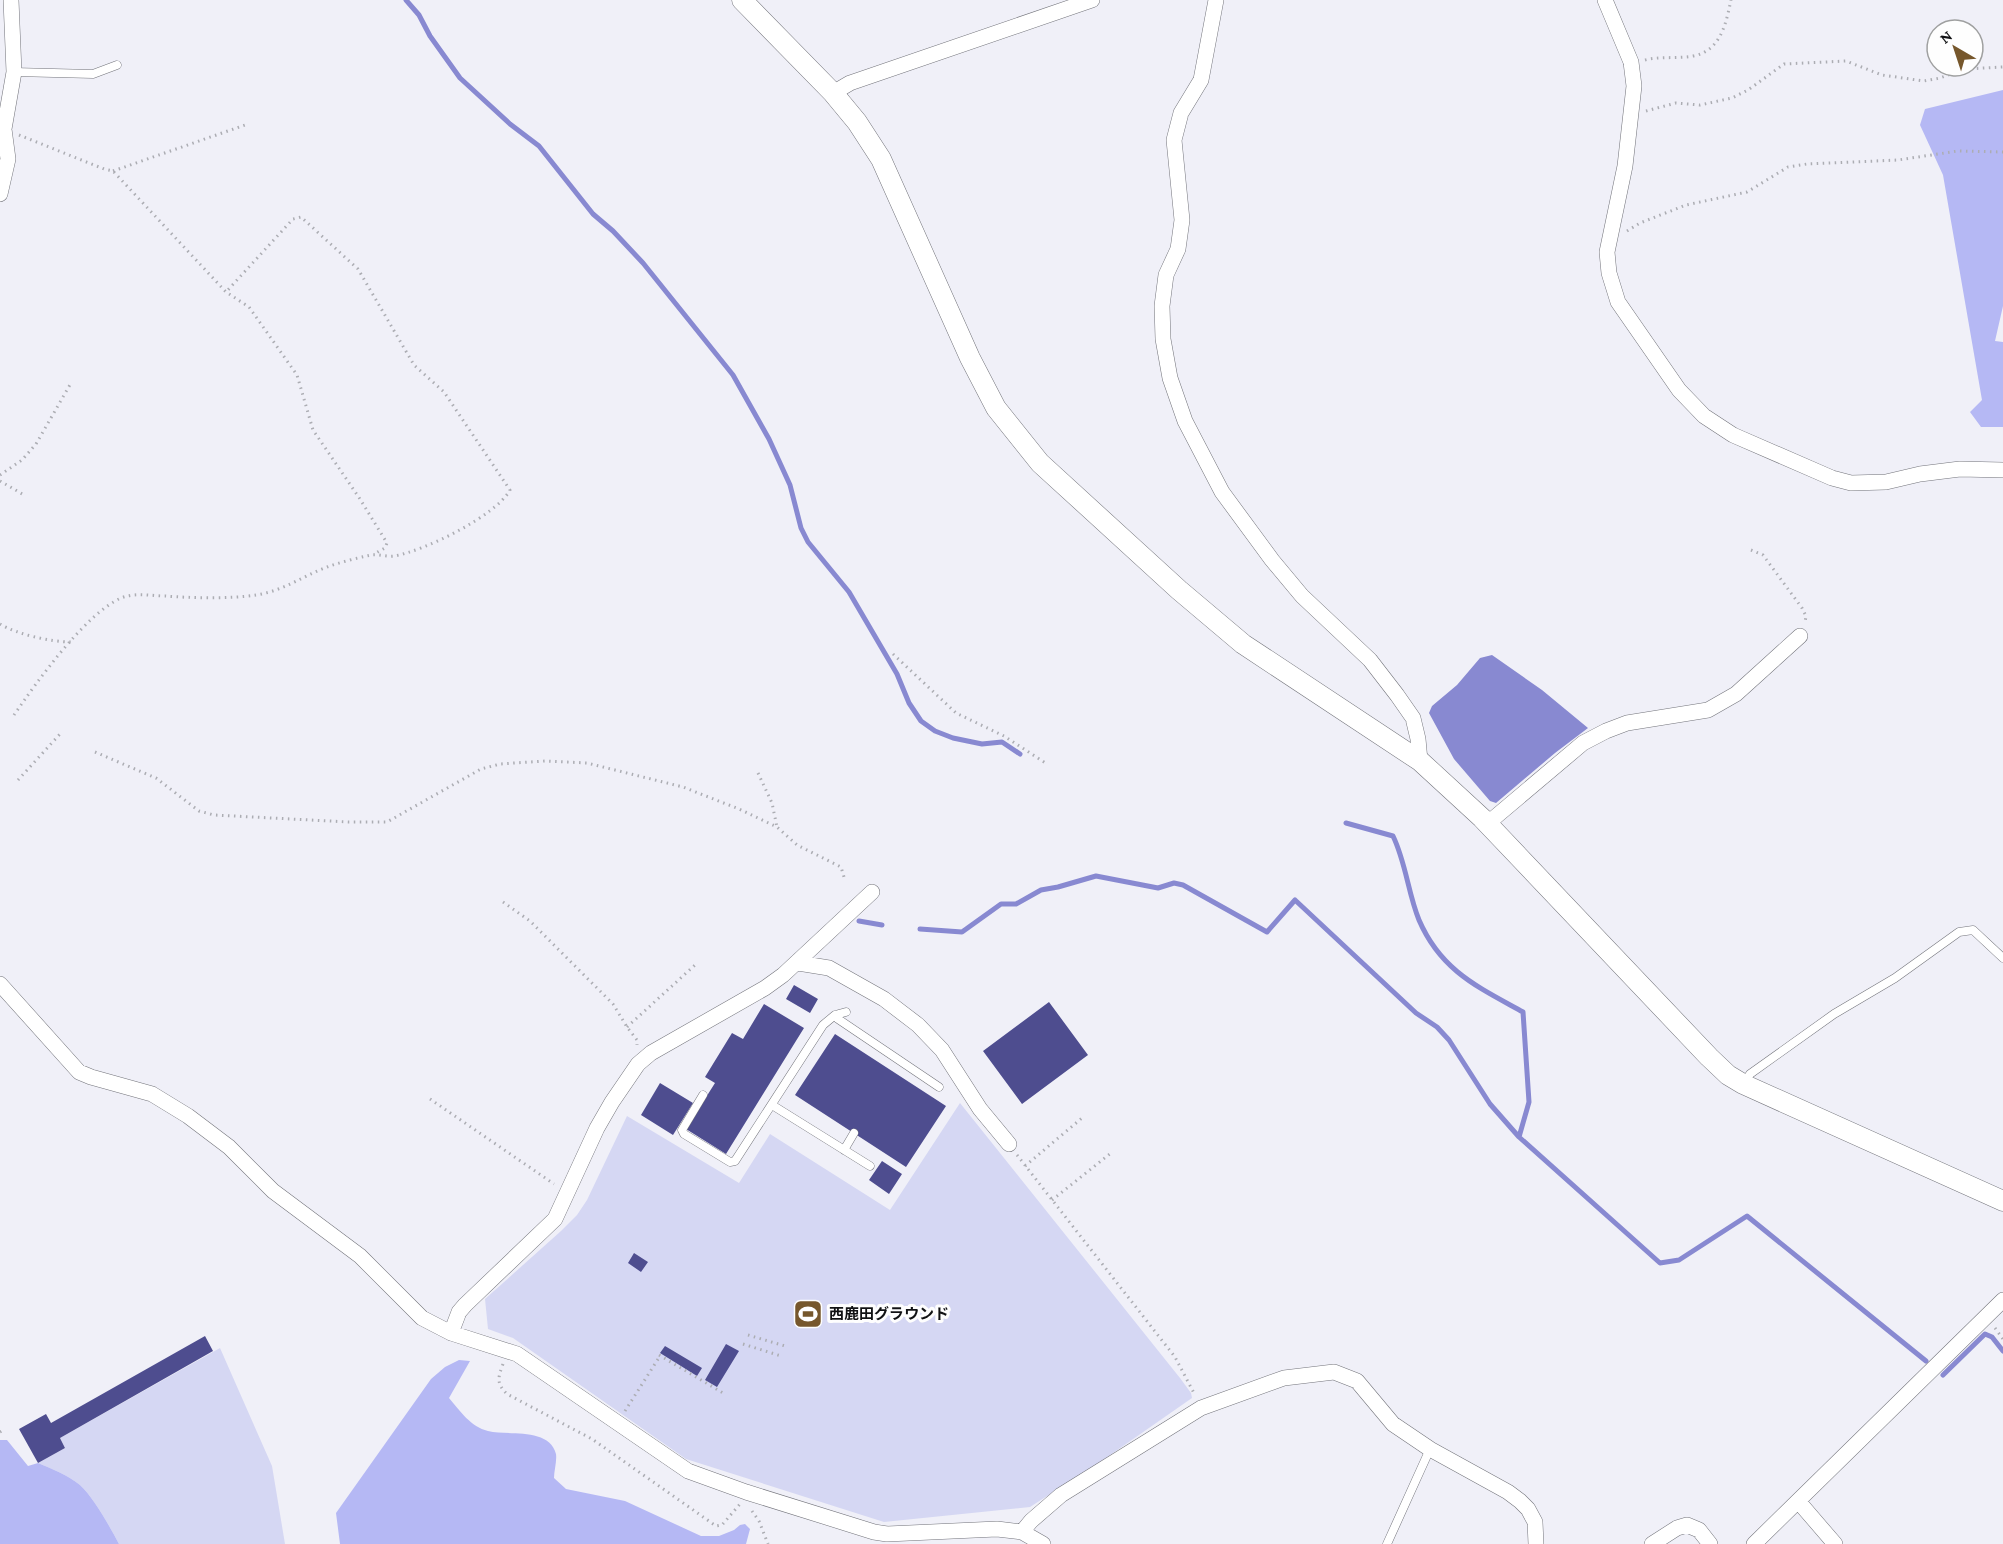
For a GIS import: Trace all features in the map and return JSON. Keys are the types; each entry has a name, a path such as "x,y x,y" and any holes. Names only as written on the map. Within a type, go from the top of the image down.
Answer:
{"street":[{"path":"0,194 8,159 3,129 14,72 11,0"},
{"path":"742,0 833,93 857,122 881,159 970,358 996,408 1040,463 1179,590 1243,644 1420,761 1487,824 1709,1058 1728,1075 1743,1084 2003,1201"},
{"path":"833,93 850,83 1092,0"},
{"path":"1216,0 1201,80 1181,113 1174,140 1182,220 1178,249 1166,274 1162,306 1163,339 1170,378 1185,421 1222,492 1272,560 1302,596 1370,660 1397,695 1413,718 1420,761"},
{"path":"1605,0 1631,62 1634,86 1625,166 1607,252 1609,273 1618,302 1679,390 1717,426 1832,478 1851,483 1886,482 1920,474 1960,469 2003,470"},
{"path":"1487,824 1583,743 1606,730 1627,723 1708,710 1736,694 1800,636"},
{"path":"451,1333 459,1312 465,1305 555,1219 597,1128 638,1064 651,1053 765,988 798,963 872,892"},
{"path":"798,963 829,968 884,999 918,1025 942,1050 980,1109 1009,1144"},
{"path":"0,984 79,1072 152,1094 188,1116 229,1147 273,1191 360,1256 422,1318 451,1333 517,1354 688,1471 746,1492 874,1532 887,1534 997,1529 1022,1532 1043,1544"},
{"path":"1754,1544 2003,1300"},
{"path":"1022,1532 1061,1495 1201,1408 1284,1378 1334,1372 1357,1381 1393,1424 1430,1449 1521,1501 1535,1522 1536,1544"},
{"path":"1798,1501 1835,1544"},
{"path":"1652,1544 1677,1528 1687,1525 1699,1530 1710,1544"}],"lane":[{"path":"14,72 93,74 117,65"},
{"path":"1743,1084 1750,1074 1834,1014 1895,978 1959,932 1973,930 2003,958"},
{"path":"703,1095 682,1130 684,1134 730,1162 735,1161 823,1025 835,1015 846,1012"},
{"path":"835,1015 939,1087"},
{"path":"772,1105 870,1166"},
{"path":"844,1150 854,1133"},
{"path":"1388,1544 1430,1449"}],"path":[{"path":"1631,62 1653,58 1695,56 1707,51 1714,46 1722,32 1731,0"},
{"path":"1630,117 1676,103 1700,105 1732,98 1748,90 1784,64 1846,61 1882,75 1924,81 1965,69 2003,67"},
{"path":"3,129 104,170 113,171 245,125"},
{"path":"1611,233 1624,233 1640,223 1686,205 1748,192 1788,167 1898,160 1958,151 2003,152"},
{"path":"14,715 70,642 99,612 120,598 132,595 254,595 283,588 328,567 373,555 385,548 387,543 360,499 312,430 297,375 249,308 226,292 113,171"},
{"path":"226,292 293,219 301,217 358,269 414,365 444,392 510,490 491,512 428,546 392,556 373,555"},
{"path":"0,475 22,460 36,444 71,383"},
{"path":"0,480 24,495"},
{"path":"1751,550 1762,555 1802,608 1806,616 1805,628 1800,636"},
{"path":"0,624 8,629 59,642 70,642"},
{"path":"893,654 956,713 1004,736 1047,764"},
{"path":"18,780 60,734"},
{"path":"95,752 156,778 198,812 349,822 387,822 481,769 500,764 545,761 587,763 683,787 739,809 777,827 797,845 841,867 844,877"},
{"path":"758,773 772,803 777,827"},
{"path":"503,902 530,921 613,1004 637,1040 638,1064"},
{"path":"627,1028 695,965"},
{"path":"430,1099 567,1194"},
{"path":"1026,1166 1082,1118"},
{"path":"1009,1144 1175,1357 1201,1408"},
{"path":"1052,1200 1111,1153"},
{"path":"748,1335 785,1346"},
{"path":"743,1344 781,1356"},
{"path":"508,1351 498,1378 499,1386 507,1394 592,1439 716,1526 722,1525 742,1501 753,1512 768,1544"},
{"path":"624,1412 660,1355 723,1393"},
{"path":"0,1432 5,1429"}],"shaded area":[{"path":"2003,90 2003,306 1995,341 2003,342 2003,427 1981,427 1970,412 1982,400 1943,175 1920,125 1925,109"},
{"path":"1492,655 1542,690 1588,728 1496,803 1490,801 1454,759 1429,713 1432,706 1457,685 1480,658"},
{"name":"西鹿田グラウンド","path":"960,1103 1180,1378 1192,1398 1030,1507 884,1522 686,1459 513,1338 488,1329 485,1299 577,1215 587,1200 627,1116 739,1183 770,1134 890,1210"},
{"path":"220,1348 272,1466 285,1544 119,1544 96,1505 80,1485 65,1475 38,1463 65,1448 60,1438"},
{"path":"459,1360 470,1361 449,1398 457,1408 482,1429 537,1436 552,1445 556,1454 554,1478 566,1489 625,1501 701,1536 719,1536 745,1524 750,1529 746,1544 340,1544 336,1513 431,1379 445,1367"},
{"path":"0,1440 7,1440 28,1466 38,1463 65,1475 80,1485 96,1505 119,1544 0,1544"}],"building":[{"path":"794,985 818,999 810,1013 786,999"},
{"path":"1049,1002 1088,1055 1022,1104 983,1051"},
{"path":"764,1004 804,1028 726,1154 686,1129 715,1083 705,1077 732,1033 743,1039"},
{"path":"835,1034 946,1106 906,1167 795,1095"},
{"path":"660,1083 693,1103 673,1135 641,1115"},
{"path":"882,1161 902,1174 889,1194 869,1180"},
{"path":"634,1253 648,1262 641,1272 628,1263"},
{"path":"205,1336 213,1351 60,1438 65,1448 38,1463 19,1429 46,1414 51,1423"},
{"path":"726,1344 739,1351 717,1387 705,1380"},
{"path":"665,1346 702,1368 697,1376 660,1353"}],"waterway":[{"path":"406,0 419,15 430,36 460,78 510,124 539,146 593,214 613,231 643,263 733,375 769,439 790,485 801,528 808,542 849,592 897,674 909,703 921,721 935,731 953,738 982,744 1002,742 1020,754"},
{"path":"1346,823 1393,836 1419,920 1438,952 1462,976 1523,1012 1529,1102 1519,1137"},
{"path":"920,929 962,932 1001,904 1016,904 1041,890 1096,876 1158,888 1174,883 1183,885 1267,932 1295,900 1416,1013 1437,1027 1449,1040 1490,1104 1519,1137 1660,1263 1679,1260 1747,1216 1926,1361"},
{"path":"859,921 882,925"},
{"path":"1943,1375 1985,1334 1992,1337 2003,1351"}],"place":[{"name":"西鹿田グラウンド","path":"808,1314"}]}
